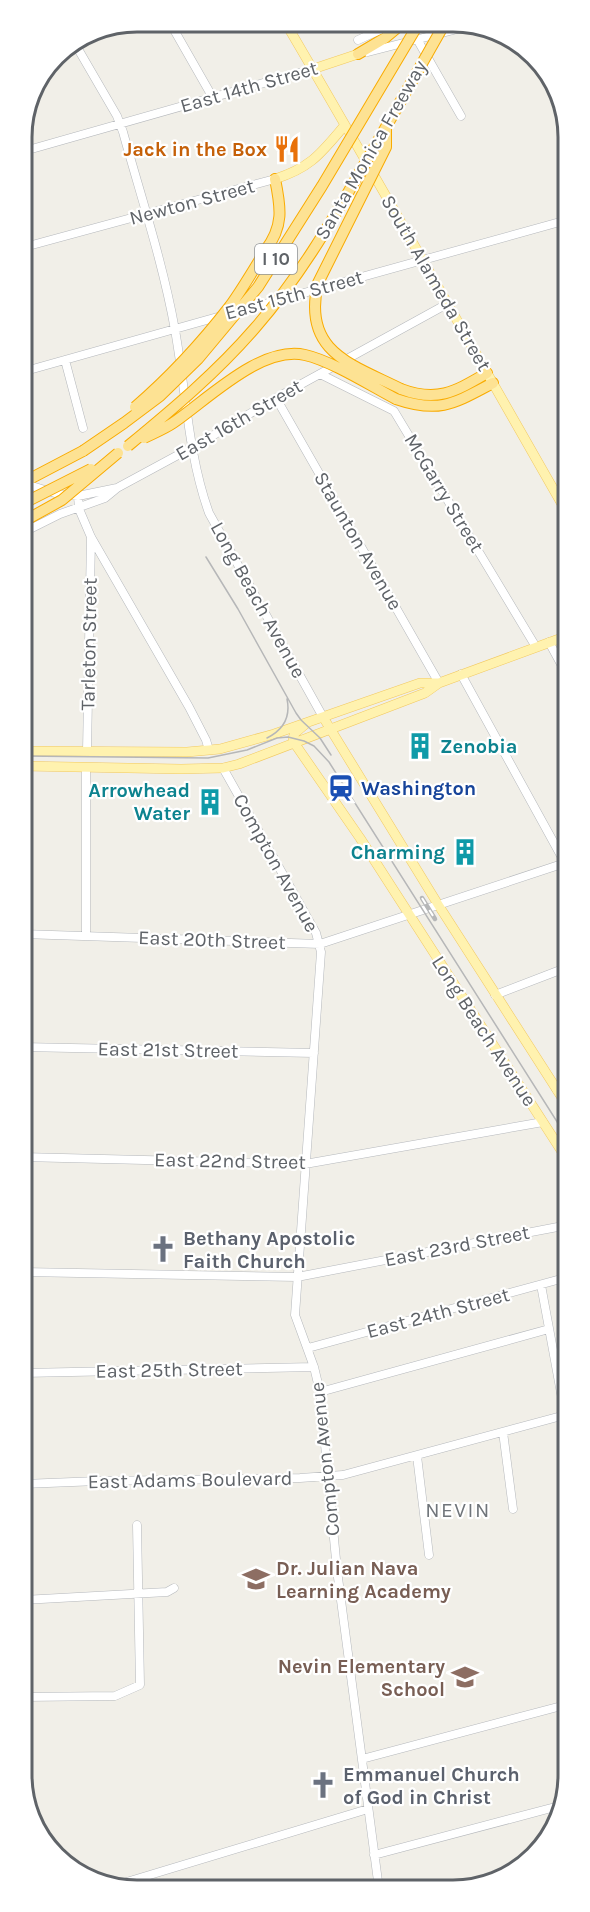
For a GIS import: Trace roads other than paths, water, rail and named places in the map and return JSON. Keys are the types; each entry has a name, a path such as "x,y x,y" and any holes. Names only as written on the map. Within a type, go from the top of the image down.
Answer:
{"highway":[{"path":"358,54 392,32"},
{"name":"Santa Monica Freeway","path":"32,478 82,451 124,423 160,396 198,359 258,287 322,186 414,32"},
{"name":"Santa Monica Freeway","path":"32,499 74,479 128,446 176,407 216,370 255,328 291,284 342,204 440,32"},
{"path":"386,127 386,147 318,283 314,300 314,317 323,339 342,359 399,394"},
{"path":"82,451 158,387 195,348 230,305 276,237 280,219 275,179"},
{"path":"128,446 171,425 230,381 271,357 303,355 399,394 442,395 490,378"},
{"path":"32,517 62,500 118,453"},
{"path":"32,472 68,459"}],"main road":[{"name":"South Alameda Street","path":"291,32 558,497"},
{"name":"East 14th Street","path":"314,69 358,54"},
{"name":"Newton Street","path":"275,179 295,172 318,157 345,125"},
{"path":"32,766 224,768 298,748 330,730 425,693 439,683 558,639"},
{"path":"32,751 187,752 209,750 274,734 420,683 439,683"},
{"name":"Long Beach Avenue","path":"323,717 439,906 558,1092"},
{"path":"298,748 293,738 295,733 308,722"},
{"name":"Long Beach Avenue","path":"298,748 360,838 558,1145"}],"street":[{"path":"175,32 213,98"},
{"path":"358,40 375,32"},
{"name":"East 14th Street","path":"358,54 445,32"},
{"path":"417,39 461,116"},
{"name":"Long Beach Avenue","path":"78,49 120,124 146,214 175,328 192,447 201,492 209,513 323,717"},
{"name":"East 14th Street","path":"32,149 314,69"},
{"name":"Newton Street","path":"32,245 275,179"},
{"name":"East 15th Street","path":"32,369 558,222"},
{"name":"East 16th Street","path":"32,486 58,495 78,496 117,488 447,304"},
{"path":"65,360 83,428"},
{"name":"McGarry Street","path":"320,374 394,411 536,647"},
{"name":"Staunton Avenue","path":"276,398 439,683"},
{"path":"32,528 60,514 105,498 117,488"},
{"path":"78,496 79,509 91,537 189,707 209,750"},
{"name":"Tarleton Street","path":"87,751 91,537"},
{"path":"549,642 558,658"},
{"path":"461,674 558,846"},
{"path":"86,768 86,935"},
{"name":"Compton Avenue","path":"224,768 320,944 321,963 295,1315 315,1367 320,1392 337,1570 378,1880"},
{"name":"East 20th Street","path":"32,934 320,944 558,865"},
{"path":"495,995 558,971"},
{"name":"East 21st Street","path":"32,1047 314,1053"},
{"name":"East 22nd Street","path":"32,1157 305,1164 543,1122"},
{"name":"East 23rd Street","path":"32,1272 297,1277 558,1227"},
{"name":"East 24th Street","path":"308,1348 558,1279"},
{"path":"541,1285 558,1373"},
{"path":"320,1392 549,1329"},
{"name":"East 25th Street","path":"32,1373 315,1367"},
{"name":"East Adams Boulevard","path":"32,1484 343,1475 558,1417"},
{"path":"503,1432 513,1509"},
{"path":"417,1456 429,1555"},
{"path":"32,1698 115,1696 140,1685 137,1525"},
{"path":"32,1599 167,1592 174,1588"},
{"path":"362,1759 558,1707"},
{"path":"374,1855 553,1808"},
{"path":"133,1880 368,1809"}],"tram line":[{"path":"206,557 296,713 320,738 331,755"},
{"path":"267,738 277,731 287,718 287,699"},
{"path":"32,756 208,758 247,750 277,738 288,737 314,746 329,762 558,1123"}],"railway":[{"path":"422,898 435,919"}],"place":[{"name":"Jack in the Box","path":"287,149"},
{"name":"Zenobia","path":"420,746"},
{"name":"Washington","path":"341,788"},
{"name":"Arrowhead Water","path":"210,802"},
{"name":"Charming","path":"465,852"},
{"name":"Bethany Apostolic Faith Church","path":"163,1249"},
{"name":"Dr. Julian Nava Learning Academy","path":"256,1579"},
{"name":"Nevin Elementary School","path":"465,1677"},
{"name":"Emmanuel Church of God in Christ","path":"323,1785"}],"district":[{"name":"NEVIN","path":"458,1510"}]}
